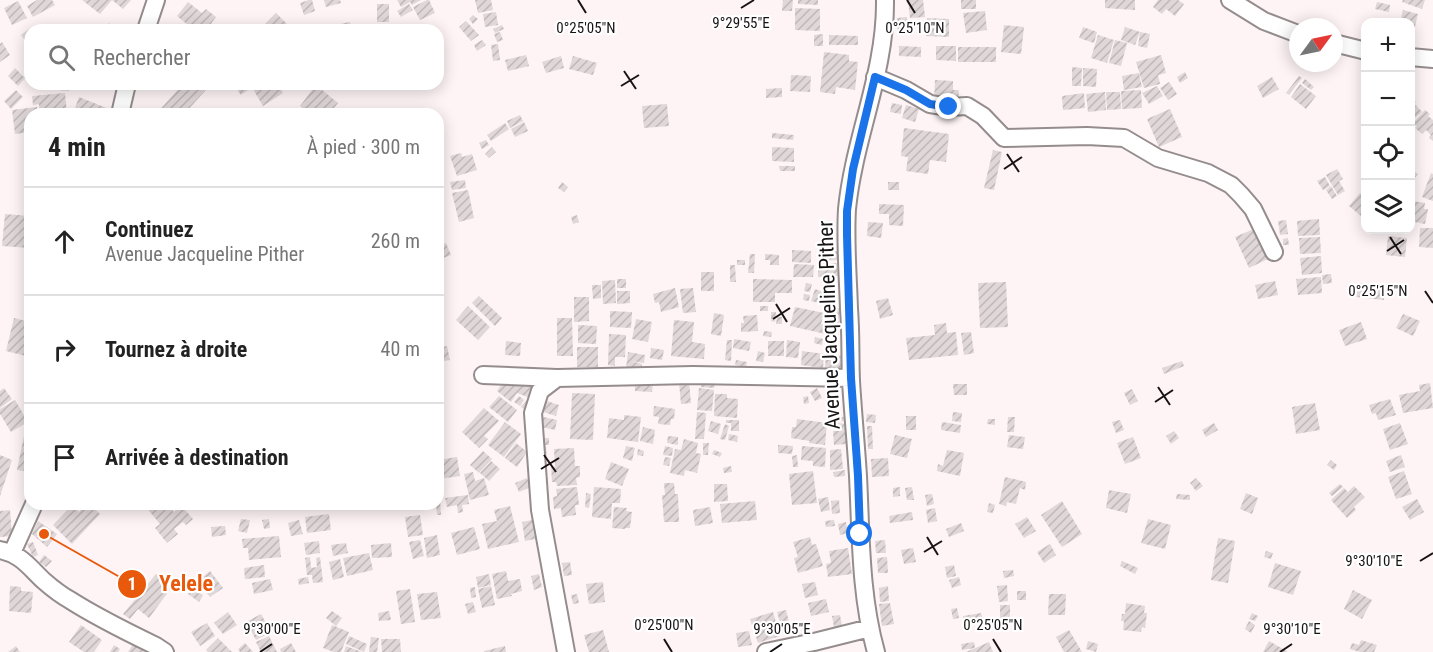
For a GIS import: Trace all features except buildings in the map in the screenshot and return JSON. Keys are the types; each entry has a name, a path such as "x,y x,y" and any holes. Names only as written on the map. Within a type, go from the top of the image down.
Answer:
{"street":[{"path":"148,24 156,0"},
{"name":"Avenue Jacqueline Pither","path":"876,652 865,596 860,534 851,378 847,211 853,169 883,41 885,0"},
{"path":"1230,0 1264,21 1289,31"},
{"path":"1343,45 1361,50"},
{"path":"1415,57 1433,59"},
{"path":"875,77 906,90 930,104 949,107 967,106 983,116 1004,138 1087,136 1124,138 1158,158 1208,173 1231,185 1253,209 1274,252"},
{"path":"121,108 126,90"},
{"path":"483,375 557,378 693,375 851,378"},
{"path":"557,378 540,391 533,413 540,510 566,652"},
{"path":"30,510 6,552 21,559 69,600 165,652"},
{"path":"766,652 870,628"}],"place":[{"name":"Yelele","path":"44,534"}],"route":[{"path":"860,534 852,407 847,263 847,211 856,151 875,77 906,90 930,104 949,107"}]}
